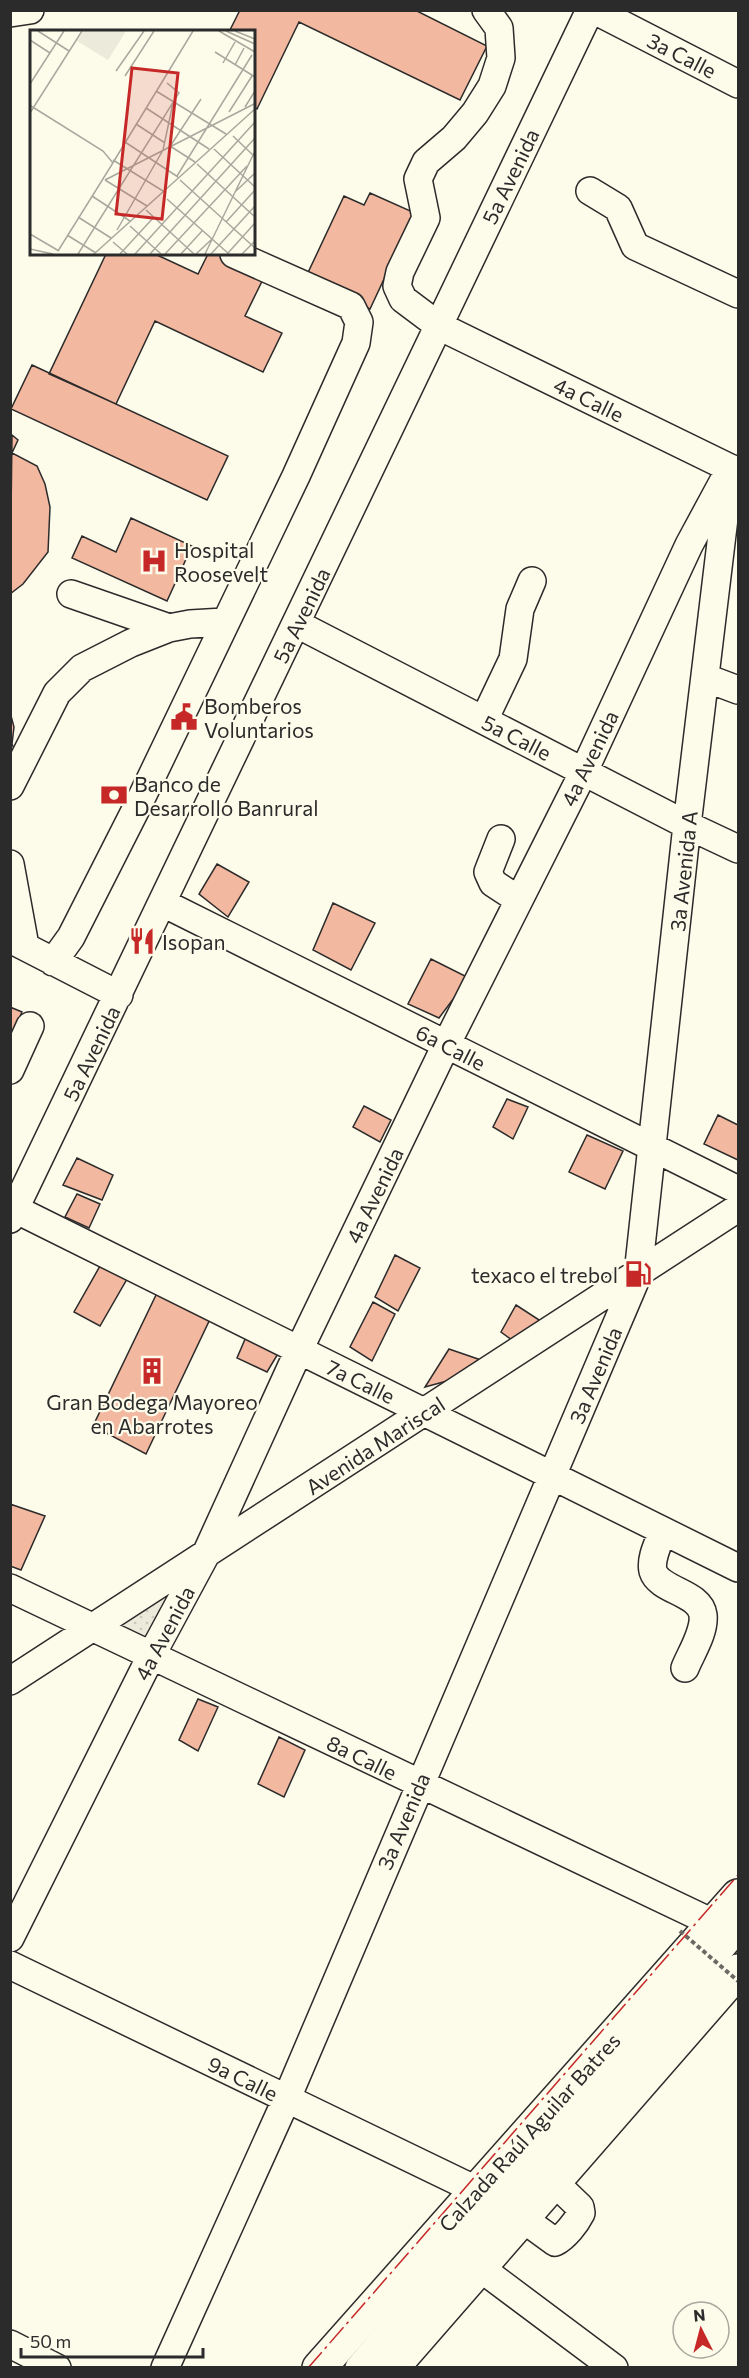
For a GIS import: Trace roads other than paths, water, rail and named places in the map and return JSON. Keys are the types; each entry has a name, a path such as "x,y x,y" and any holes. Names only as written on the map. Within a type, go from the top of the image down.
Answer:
{"highway":[{"name":"Calzada Raúl Aguilar Batres","path":"319,2367 476,2190 727,1926 738,1896"},
{"path":"392,2367 738,1971"}],"street":[{"path":"10,13 30,10"},
{"name":"4a Calle","path":"486,10 499,28 501,58 492,86 475,114 454,138 426,162 418,179 426,218 400,272 397,286 403,299 439,326 736,464"},
{"name":"5a Avenida","path":"13,1214 592,10"},
{"name":"3a Calle","path":"592,10 738,84"},
{"path":"590,191 618,208 634,246 738,294"},
{"path":"53,962 71,937 133,815 296,476 356,343 359,322 351,306 236,255"},
{"name":"3a Avenida A","path":"638,1274 687,825 736,464"},
{"name":"4a Avenida","path":"10,1938 151,1656 207,1554 299,1350 446,1045 584,771 689,546 736,464"},
{"path":"484,720 513,659 520,609 532,581"},
{"path":"71,594 169,628"},
{"path":"10,786 57,693 82,668 131,643 169,628 224,622"},
{"name":"5a Calle","path":"297,624 738,849"},
{"path":"706,678 738,690"},
{"path":"501,839 488,872 493,883 519,900"},
{"path":"10,864 18,942 119,995"},
{"name":"6a Calle","path":"163,903 738,1190"},
{"path":"10,1070 30,1026"},
{"name":"Avenida Mariscal","path":"10,1681 738,1209"},
{"name":"7a Calle","path":"13,1214 299,1350 738,1568"},
{"name":"3a Avenida","path":"165,2367 287,2098 638,1274"},
{"path":"663,1531 655,1552 653,1571 658,1579 698,1603 704,1614 703,1627 685,1668"},
{"name":"8a Calle","path":"10,1588 419,1784 727,1926"},
{"path":"359,2367 727,1926"},
{"name":"9a Calle","path":"10,1965 476,2190"},
{"path":"479,2267 607,2365"},
{"path":"10,2343 57,2367"}],"place":[{"name":"Hospital Roosevelt","path":"154,561"},
{"name":"Bomberos Voluntarios","path":"184,717"},
{"name":"Banco de Desarrollo Banrural","path":"114,795"},
{"name":"Isopan","path":"142,941"},
{"name":"texaco el trebol","path":"638,1274"},
{"name":"Gran Bodega Mayoreo en Abarrotes","path":"152,1371"}]}
